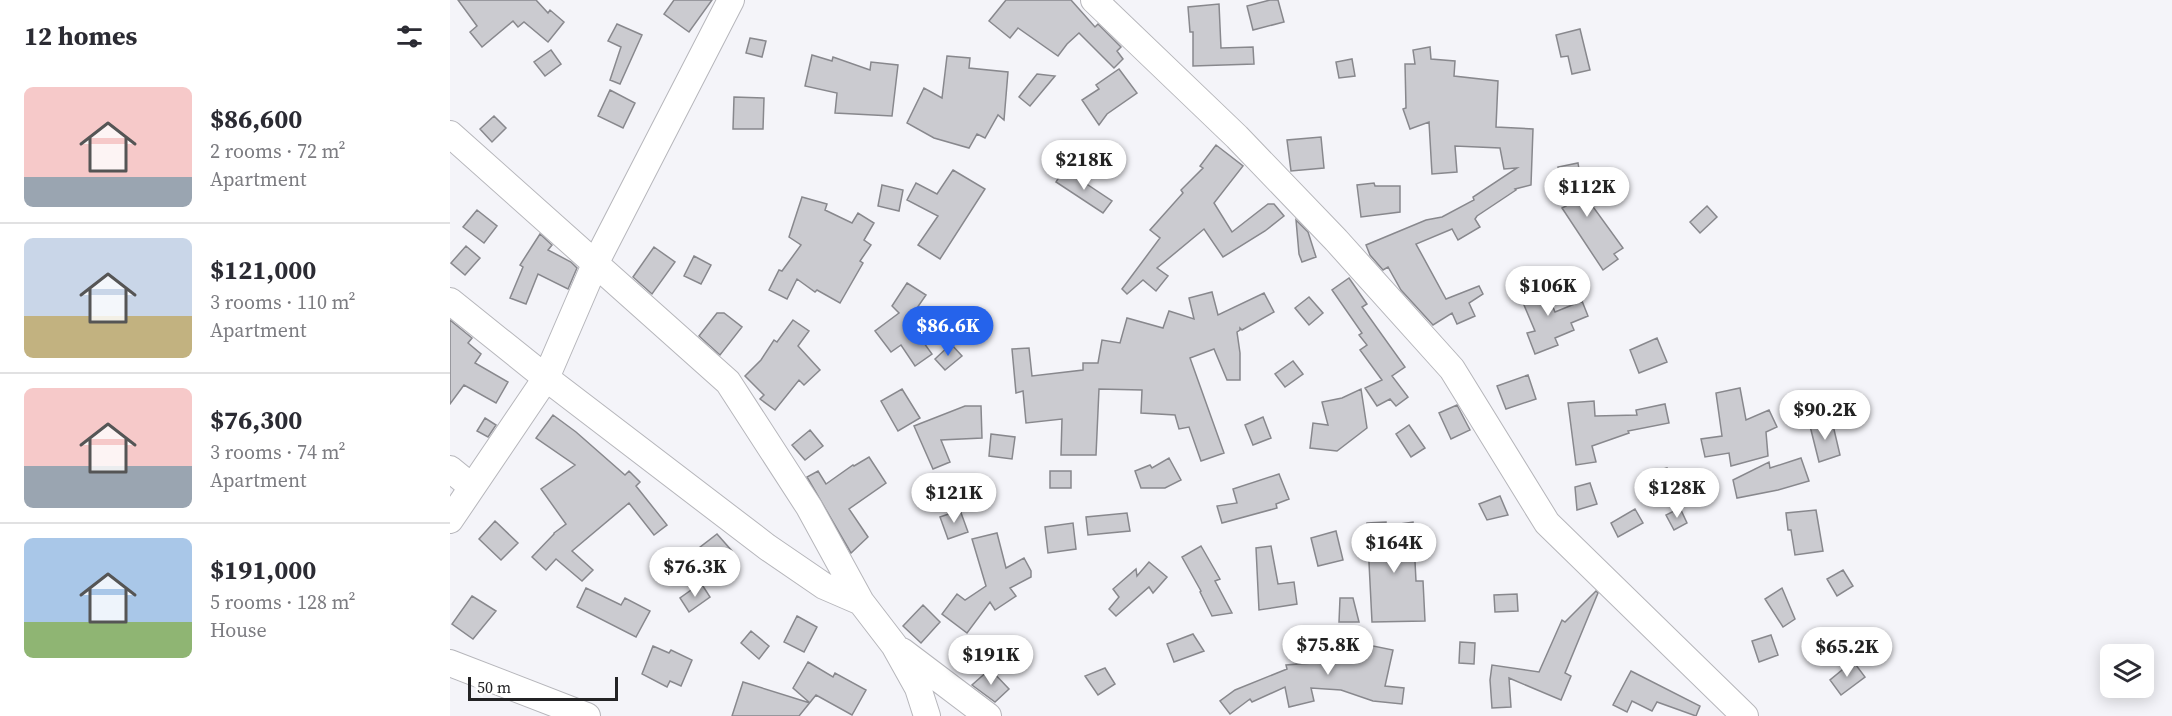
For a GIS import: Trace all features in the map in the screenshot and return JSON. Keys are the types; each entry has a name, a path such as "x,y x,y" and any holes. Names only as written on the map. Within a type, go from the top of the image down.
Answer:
{"street":[{"path":"450,520 546,378 596,262 732,0"},
{"path":"1094,0 1237,137 1336,240 1452,369 1546,523 1745,716"},
{"path":"450,134 728,382 809,507 861,602 894,645 918,688 927,716"},
{"path":"450,301 546,378 767,547 824,586 861,602"},
{"path":"450,469 472,487"},
{"path":"894,645 988,716"},
{"path":"450,663 587,716"}],"building":[{"path":"458,0 536,0 548,13 550,10 564,22 548,42 524,22 518,27 513,21 482,47 470,32 477,26"},
{"path":"674,0 712,0 689,32 664,14"},
{"path":"1006,0 1071,0 1095,27 1098,24 1121,47 1117,51 1123,59 1114,68 1079,33 1058,56 1018,28 1010,38 989,21"},
{"path":"1278,0 1284,22 1253,30 1247,6"},
{"path":"1219,4 1221,48 1253,47 1254,64 1193,66 1193,32 1190,32 1188,7"},
{"path":"617,24 642,35 620,84 610,80 621,47 608,41"},
{"path":"1580,29 1590,70 1572,74 1568,56 1561,57 1556,35"},
{"path":"750,38 766,41 762,57 746,53"},
{"path":"1430,47 1431,59 1455,61 1454,76 1498,81 1496,127 1533,129 1531,185 1515,189 1477,216 1475,219 1480,227 1458,240 1452,229 1416,244 1446,299 1479,286 1483,294 1469,303 1475,316 1457,324 1452,313 1433,325 1401,290 1388,267 1383,270 1370,255 1366,245 1426,220 1442,217 1474,200 1473,197 1517,168 1504,169 1500,148 1455,146 1457,172 1432,174 1429,122 1410,129 1403,109 1406,108 1405,64 1415,64 1413,50"},
{"path":"551,50 561,64 545,76 534,62"},
{"path":"812,55 832,61 833,57 870,70 871,62 898,65 892,116 835,113 837,93 805,86"},
{"path":"947,56 970,58 969,68 1008,72 1004,120 998,115 985,138 977,134 969,148 934,138 907,123 924,88 942,98"},
{"path":"1352,59 1355,76 1339,78 1336,62"},
{"path":"1119,69 1137,93 1107,114 1099,125 1082,100 1099,89 1096,85"},
{"path":"1037,74 1055,76 1030,106 1019,97"},
{"path":"610,90 635,103 623,128 598,116"},
{"path":"734,97 764,98 763,129 733,129"},
{"path":"494,116 506,128 492,142 480,129"},
{"path":"1321,137 1324,168 1291,171 1287,140"},
{"path":"1216,145 1243,166 1214,203 1232,232 1268,204 1274,204 1284,216 1265,231 1223,257 1204,229 1157,268 1168,276 1156,291 1143,280 1127,294 1122,289 1160,238 1150,230 1183,193 1181,190 1203,168 1200,166"},
{"path":"1578,163 1583,193 1623,248 1614,254 1618,259 1603,270 1562,208 1566,206 1558,167"},
{"path":"1064,169 1112,201 1103,213 1056,182"},
{"path":"953,170 985,189 940,259 918,245 938,216 907,200 916,183 937,194"},
{"path":"1374,183 1375,186 1400,186 1400,212 1361,217 1357,185"},
{"path":"882,185 903,190 899,211 878,206"},
{"path":"802,197 827,204 825,210 852,223 858,213 874,223 864,240 871,245 860,261 863,263 840,303 817,290 815,292 797,279 787,299 769,290 779,270 782,271 801,245 789,237"},
{"path":"1707,206 1717,217 1700,233 1690,222"},
{"path":"477,210 497,226 484,243 463,227"},
{"path":"1296,220 1308,232 1316,257 1302,262 1299,254"},
{"path":"540,234 552,245 548,250 571,262 577,268 568,289 538,274 526,304 510,298 523,267 520,265"},
{"path":"466,246 480,258 465,275 451,263"},
{"path":"654,247 675,262 652,294 633,277"},
{"path":"694,256 711,265 701,284 684,276"},
{"path":"1349,278 1367,304 1362,307 1405,367 1392,376 1408,397 1396,406 1390,399 1377,406 1365,388 1382,380 1360,350 1367,345 1359,335 1362,333 1332,290"},
{"path":"1542,280 1555,312 1582,301 1588,316 1571,323 1574,330 1555,338 1558,345 1535,354 1527,333 1535,331 1518,291"},
{"path":"907,283 926,295 908,321 932,354 915,366 901,345 891,352 875,331 899,313 892,306"},
{"path":"1212,292 1218,315 1264,293 1274,312 1242,330 1240,328 1237,332 1240,380 1227,380 1214,349 1190,358 1224,453 1201,461 1189,427 1179,429 1175,415 1141,413 1142,390 1099,389 1096,455 1061,455 1062,419 1026,423 1023,391 1016,393 1012,349 1029,348 1032,376 1083,370 1083,363 1098,363 1102,340 1120,343 1127,318 1163,328 1169,311 1194,319 1189,298"},
{"path":"1309,297 1323,313 1309,325 1295,308"},
{"path":"717,313 724,313 742,327 720,355 699,336"},
{"path":"450,320 472,338 468,343 481,354 475,363 508,382 496,403 464,385 450,404"},
{"path":"793,320 809,331 798,346 820,370 804,385 799,380 775,410 760,399 764,395 745,376 761,360 774,340 777,342"},
{"path":"1657,338 1667,362 1639,373 1630,350"},
{"path":"951,344 962,356 945,370 935,359"},
{"path":"1293,361 1303,374 1285,387 1275,374"},
{"path":"1528,375 1536,399 1506,409 1497,386"},
{"path":"1740,388 1746,420 1769,410 1777,427 1766,432 1768,456 1731,466 1729,453 1705,457 1701,439 1722,436 1716,393"},
{"path":"902,389 920,418 898,431 881,401"},
{"path":"1361,389 1367,428 1337,451 1310,448 1313,423 1328,425 1322,402 1342,398"},
{"path":"1594,401 1595,416 1637,415 1636,410 1665,404 1669,423 1628,431 1629,433 1592,446 1596,462 1576,465 1568,403"},
{"path":"1457,405 1470,430 1451,439 1439,413"},
{"path":"965,406 981,406 982,438 941,440 950,462 933,469 914,426"},
{"path":"553,415 625,475 629,471 640,482 636,486 667,525 654,535 629,503 572,551 593,570 582,581 556,559 546,570 532,557 554,533 566,524 541,489 575,465 536,438"},
{"path":"1263,417 1271,438 1253,445 1245,425"},
{"path":"485,418 496,425 488,437 477,431"},
{"path":"1832,421 1840,455 1819,462 1810,426"},
{"path":"1409,425 1425,448 1411,457 1396,434"},
{"path":"810,430 823,446 805,460 792,445"},
{"path":"991,434 1015,437 1012,459 989,456"},
{"path":"869,457 886,483 849,509 868,537 851,553 807,477 818,471 826,484"},
{"path":"1169,458 1181,480 1165,488 1141,488 1135,471 1150,465 1152,468"},
{"path":"1801,458 1809,481 1737,498 1733,480 1769,462 1770,468"},
{"path":"1667,468 1671,483 1646,490 1642,475"},
{"path":"1050,471 1071,471 1071,488 1050,488"},
{"path":"1279,474 1289,499 1276,504 1277,508 1222,523 1217,506 1237,503 1233,489"},
{"path":"1590,483 1597,504 1577,510 1575,487"},
{"path":"1500,496 1508,515 1487,520 1479,504"},
{"path":"1680,508 1687,523 1674,530 1666,515"},
{"path":"1635,509 1643,523 1618,537 1611,523"},
{"path":"960,510 968,532 948,539 940,517"},
{"path":"1816,510 1823,551 1795,555 1786,513"},
{"path":"1127,513 1130,531 1088,535 1086,517"},
{"path":"495,521 518,543 501,560 479,539"},
{"path":"1386,522 1386,526 1413,522 1416,581 1423,581 1425,621 1372,622 1367,523"},
{"path":"1073,523 1076,549 1048,553 1045,527"},
{"path":"1336,531 1343,560 1318,566 1311,538"},
{"path":"997,533 1006,568 1024,558 1031,571 1031,577 1010,588 1016,596 995,610 990,602 967,633 942,614 957,594 965,600 986,586 972,539"},
{"path":"717,534 732,551 713,566 699,548"},
{"path":"1201,546 1220,579 1215,581 1232,613 1212,616 1182,557"},
{"path":"1271,546 1278,584 1294,582 1297,604 1259,610 1256,548"},
{"path":"1149,562 1167,577 1153,593 1149,587 1116,616 1109,609 1119,597 1113,589 1136,569 1137,576"},
{"path":"1843,570 1853,586 1837,596 1827,579"},
{"path":"701,583 710,597 689,612 680,598"},
{"path":"586,588 621,605 625,598 650,611 636,637 577,607"},
{"path":"1782,588 1795,619 1783,627 1765,599"},
{"path":"1596,591 1598,593 1565,673 1571,676 1561,700 1509,678 1511,707 1492,708 1490,680 1492,665 1539,672 1562,620 1565,622"},
{"path":"1517,594 1518,611 1495,612 1494,595"},
{"path":"472,596 496,611 473,639 452,624"},
{"path":"1340,598 1353,598 1359,622 1339,622"},
{"path":"923,605 940,622 921,643 903,626"},
{"path":"797,616 817,627 804,652 784,642"},
{"path":"751,631 769,646 759,659 741,643"},
{"path":"1193,634 1204,651 1174,662 1167,644"},
{"path":"1314,634 1393,650 1385,686 1404,688 1402,704 1373,701 1341,690 1311,688 1314,701 1289,707 1285,687 1252,702 1250,699 1230,714 1220,701 1235,690 1287,669 1286,665 1312,663"},
{"path":"1771,635 1778,655 1759,662 1752,641"},
{"path":"1460,642 1475,643 1474,664 1459,663"},
{"path":"653,646 669,653 671,650 692,660 681,686 670,681 667,687 642,674"},
{"path":"1853,661 1865,677 1841,695 1830,680"},
{"path":"808,662 833,677 835,673 866,690 852,715 816,695 810,703 793,688"},
{"path":"1105,668 1115,684 1098,695 1085,676"},
{"path":"990,669 1009,689 995,702 972,685"},
{"path":"1631,671 1700,706 1696,716 1657,702 1652,711 1632,701 1627,712 1613,705"},
{"path":"743,682 810,703 799,716 732,716"}]}
